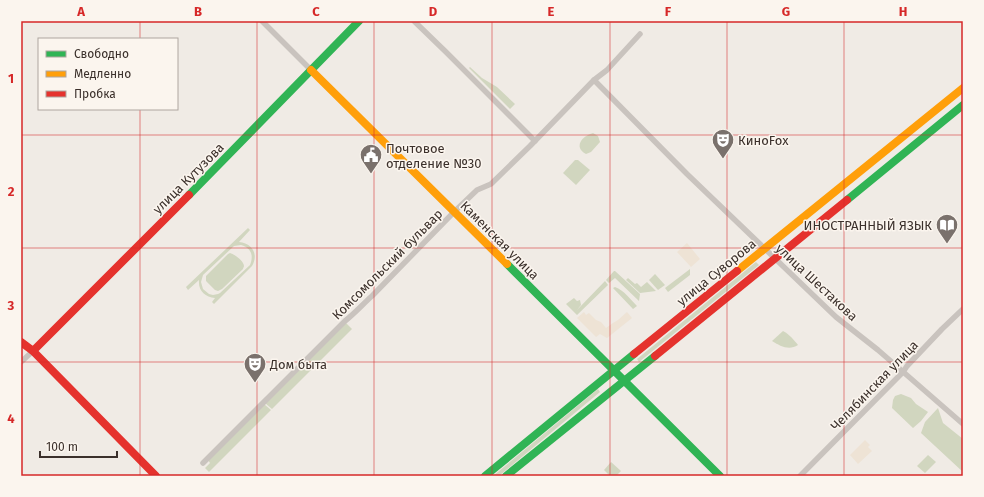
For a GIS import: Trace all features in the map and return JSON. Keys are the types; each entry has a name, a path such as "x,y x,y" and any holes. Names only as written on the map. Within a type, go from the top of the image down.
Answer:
{"street":[{"name":"Каменская улица","path":"262,21 720,476"},
{"name":"улица Кутузова","path":"34,351 359,21"},
{"path":"414,21 535,141"},
{"name":"Комсомольский бульвар","path":"203,463 345,320 352,316 372,296 454,212 477,190 491,184 594,80 606,70 640,34"},
{"name":"улица Шестакова","path":"594,80 687,174 836,318 904,372 963,424"},
{"name":"улица Суворова","path":"485,476 963,88"},
{"name":"улица Суворова","path":"506,476 963,105"},
{"name":"Челябинская улица","path":"800,476 904,372 907,366 963,309"},
{"path":"21,342 34,351 156,476"},
{"path":"21,362 34,351"}],"green space":[{"path":"470,67 482,78 497,87 515,104 510,109 469,68"},
{"path":"593,133 598,136 600,142 591,152 586,154 580,148 580,142 589,134"},
{"path":"575,160 578,160 590,170 576,185 563,173"},
{"path":"248,228 250,230 239,242 248,244 251,247 255,257 254,262 252,266 214,304 212,302 215,298 203,293 199,280 188,290 186,287","holes":["234,246 244,246 251,252 252,255 250,265 220,293 213,295 209,294 203,289 201,282 203,275"]},
{"path":"230,253 241,260 244,264 243,269 222,289 218,291 215,290 206,281 206,276"},
{"path":"756,262 759,265 639,362 637,359"},
{"path":"690,269 690,275 668,292 665,288"},
{"path":"614,271 640,294 639,301 615,278 609,283 606,280"},
{"path":"655,274 665,285 658,290 649,280"},
{"path":"628,278 641,287 647,282 656,291 640,293 626,280"},
{"path":"605,281 608,285 577,315 566,304 574,298 577,301 580,300 581,305 577,310"},
{"path":"615,287 624,293 637,306 633,309 613,288"},
{"path":"345,322 352,329 272,409 265,403"},
{"path":"783,331 798,345 788,348 772,341"},
{"path":"598,389 600,392 499,476 493,476"},
{"path":"901,394 911,398 916,404 928,412 913,428 892,408 895,396"},
{"path":"264,404 271,410 209,472 205,468 210,463 208,460"},
{"path":"938,408 943,423 963,439 963,472 921,433 925,422"},
{"path":"928,455 936,462 925,473 917,466"},
{"path":"611,462 621,471 616,476 610,476 604,470"}],"shaded area":[{"path":"687,243 700,259 691,267 677,252"},
{"path":"584,312 586,315 589,313 606,328 627,312 632,318 607,338 600,334 596,337 577,318"},
{"path":"865,440 870,445 868,447 872,451 858,464 850,455"}],"traffic: fast":[{"path":"189,195 359,21"},
{"path":"847,200 963,105"},
{"path":"507,264 720,476"},
{"path":"485,476 634,354"},
{"path":"506,476 655,356"}],"traffic: slow":[{"path":"311,70 507,264"},
{"path":"737,271 963,88"}],"traffic: jam":[{"path":"33,351 189,195"},
{"path":"655,356 847,200"},
{"path":"634,354 737,271"},
{"path":"21,342 33,351 156,476"}],"place":[{"name":"КиноFox","path":"723,160"},
{"name":"Почтовое отделение №30","path":"371,174"},
{"name":"ИНОСТРАННЫЙ ЯЗЫК","path":"947,244"},
{"name":"Дом быта","path":"255,384"}]}
